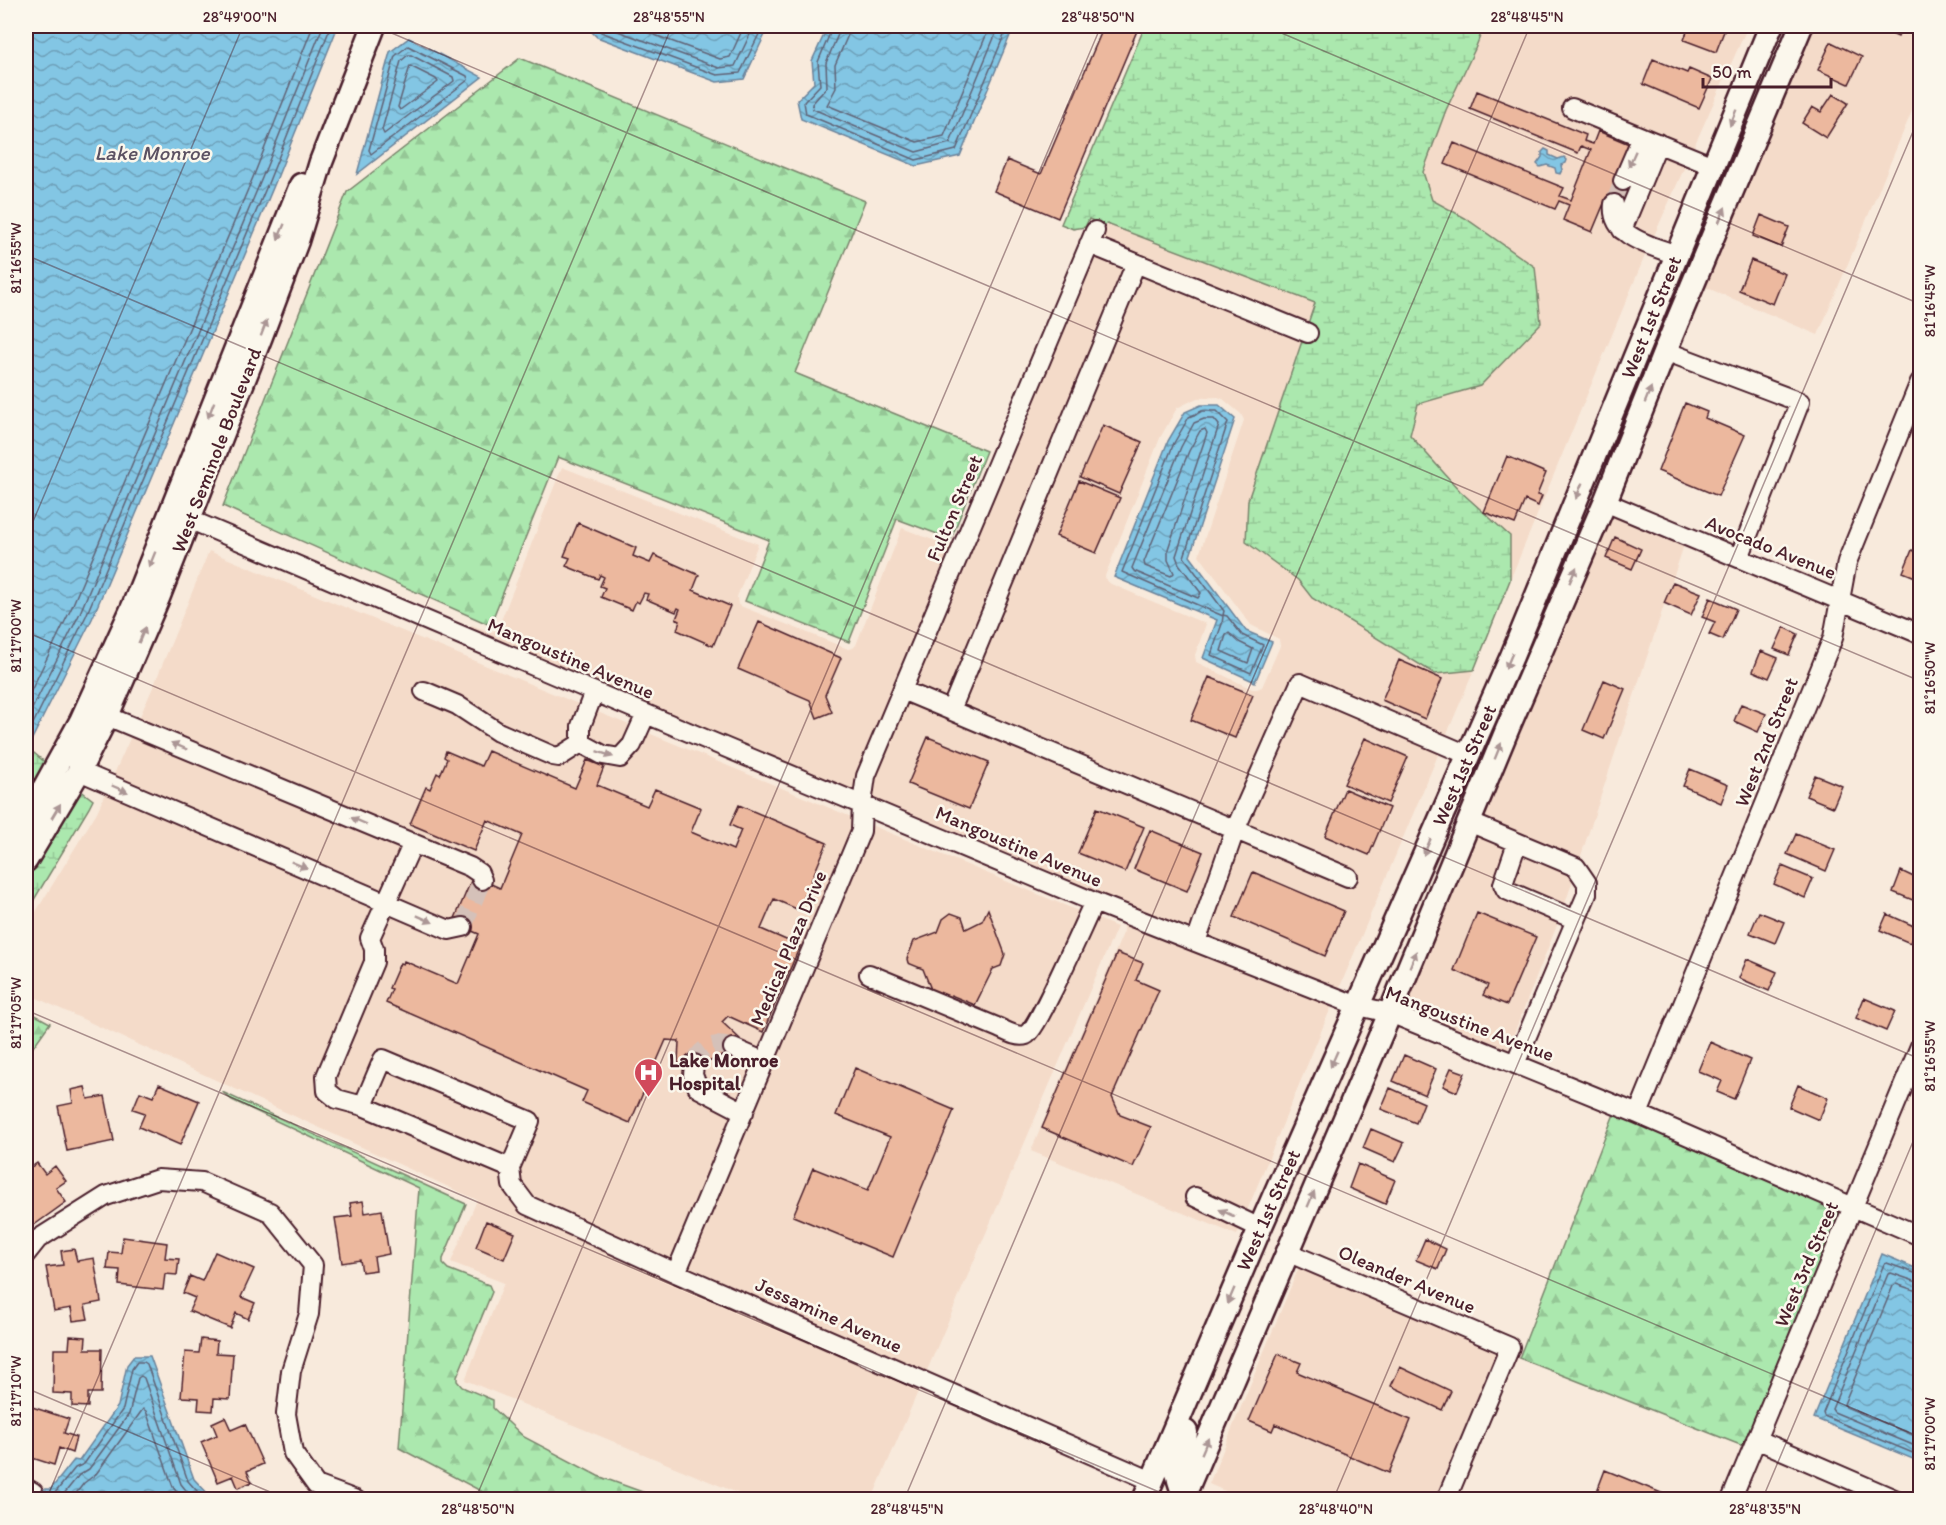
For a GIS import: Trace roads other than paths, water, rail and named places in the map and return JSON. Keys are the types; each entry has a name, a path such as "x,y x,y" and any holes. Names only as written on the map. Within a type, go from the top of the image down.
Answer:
{"main road":[{"name":"West Seminole Boulevard","path":"26,860 79,771 106,716 181,516 297,241 321,162 373,26"},
{"name":"West 1st Street","path":"1151,1493 1186,1400 1260,1228 1512,657 1771,26"},
{"name":"West 1st Street","path":"1188,1498 1287,1252 1605,502 1665,351 1801,26"},
{"path":"1605,502 1600,470 1613,438 1610,417"},
{"name":"West Seminole Boulevard","path":"26,821 77,729 136,600 181,516"},
{"path":"1186,1400 1186,1436 1176,1467 1177,1478 1188,1498"}],"street":[{"path":"1572,108 1713,166"},
{"path":"1623,182 1650,140"},
{"path":"1622,230 1650,140"},
{"path":"1614,204 1612,216 1622,230 1631,237 1676,255"},
{"name":"Fulton Street","path":"862,804 866,776 1092,238 1136,263"},
{"path":"951,710 1136,263 1308,333"},
{"path":"1665,351 1800,402 1739,558"},
{"name":"West 2nd Street","path":"1638,1114 1833,638 1847,562 1920,382"},
{"name":"Avocado Avenue","path":"1605,502 1920,634"},
{"name":"Mangoustine Avenue","path":"181,516 1094,902 1358,1006 1390,1013 1638,1114 1854,1207 1919,1230"},
{"path":"1196,942 1235,830 1300,683 1468,755"},
{"path":"902,690 1348,877"},
{"path":"424,691 457,705 498,732 559,758 581,743"},
{"path":"581,743 581,726 594,692"},
{"path":"581,743 603,755 620,758 632,745 646,714"},
{"path":"463,927 450,930 79,771 77,729 106,716 474,869 482,880"},
{"name":"Medical Plaza Drive","path":"676,1274 861,831 862,804"},
{"path":"1469,822 1576,867 1587,883 1587,894 1515,1064"},
{"path":"363,1106 383,1059 530,1121 510,1168 363,1106 337,1099 330,1095 325,1085 326,1076 374,962 374,949 370,938 413,843"},
{"path":"1517,843 1503,884 1506,890 1576,920"},
{"path":"869,974 999,1028 1017,1035 1025,1035 1031,1031 1042,1011 1094,902"},
{"name":"West 3rd Street","path":"1731,1500 1920,1046"},
{"path":"733,1048 765,1062"},
{"path":"694,1064 693,1076 698,1089 744,1112"},
{"name":"Jessamine Avenue","path":"510,1168 512,1185 527,1205 1151,1493"},
{"path":"26,1254 38,1239 106,1196 158,1179 202,1182 270,1212 312,1265 309,1314 291,1371 286,1414 293,1453 316,1485 356,1500"},
{"path":"1195,1197 1260,1228"},
{"name":"Oleander Avenue","path":"1287,1252 1510,1347 1446,1500"},
{"path":"1756,1439 1897,1500"}],"water":[{"name":"Lake Monroe","path":"26,26 338,26 275,183 92,619 26,751"},
{"path":"586,26 769,26 744,79 717,82 597,37"},
{"path":"828,26 1014,26 960,156 916,166 801,119 797,100 814,83 812,61"},
{"path":"409,38 482,77 357,174 390,52"},
{"path":"1545,149 1549,151 1549,155 1558,159 1564,157 1567,160 1561,165 1560,174 1556,173 1555,168 1547,165 1540,167 1537,164"},
{"path":"1201,405 1219,405 1235,419 1190,556 1246,631 1272,642 1255,682 1203,658 1217,620 1114,577 1168,441 1185,412"},
{"path":"1882,1254 1920,1270 1920,1462 1814,1418"},
{"path":"134,1356 150,1356 194,1479 213,1499 33,1500 38,1489 51,1489 74,1460 79,1461 118,1406 127,1365"}],"tunnel":[{"path":"1614,204 1623,181"},
{"path":"463,927 482,880"},
{"path":"694,1064 705,1049 715,1045 733,1048"}],"place":[{"name":"Lake Monroe Hospital","path":"648,1098"}]}
